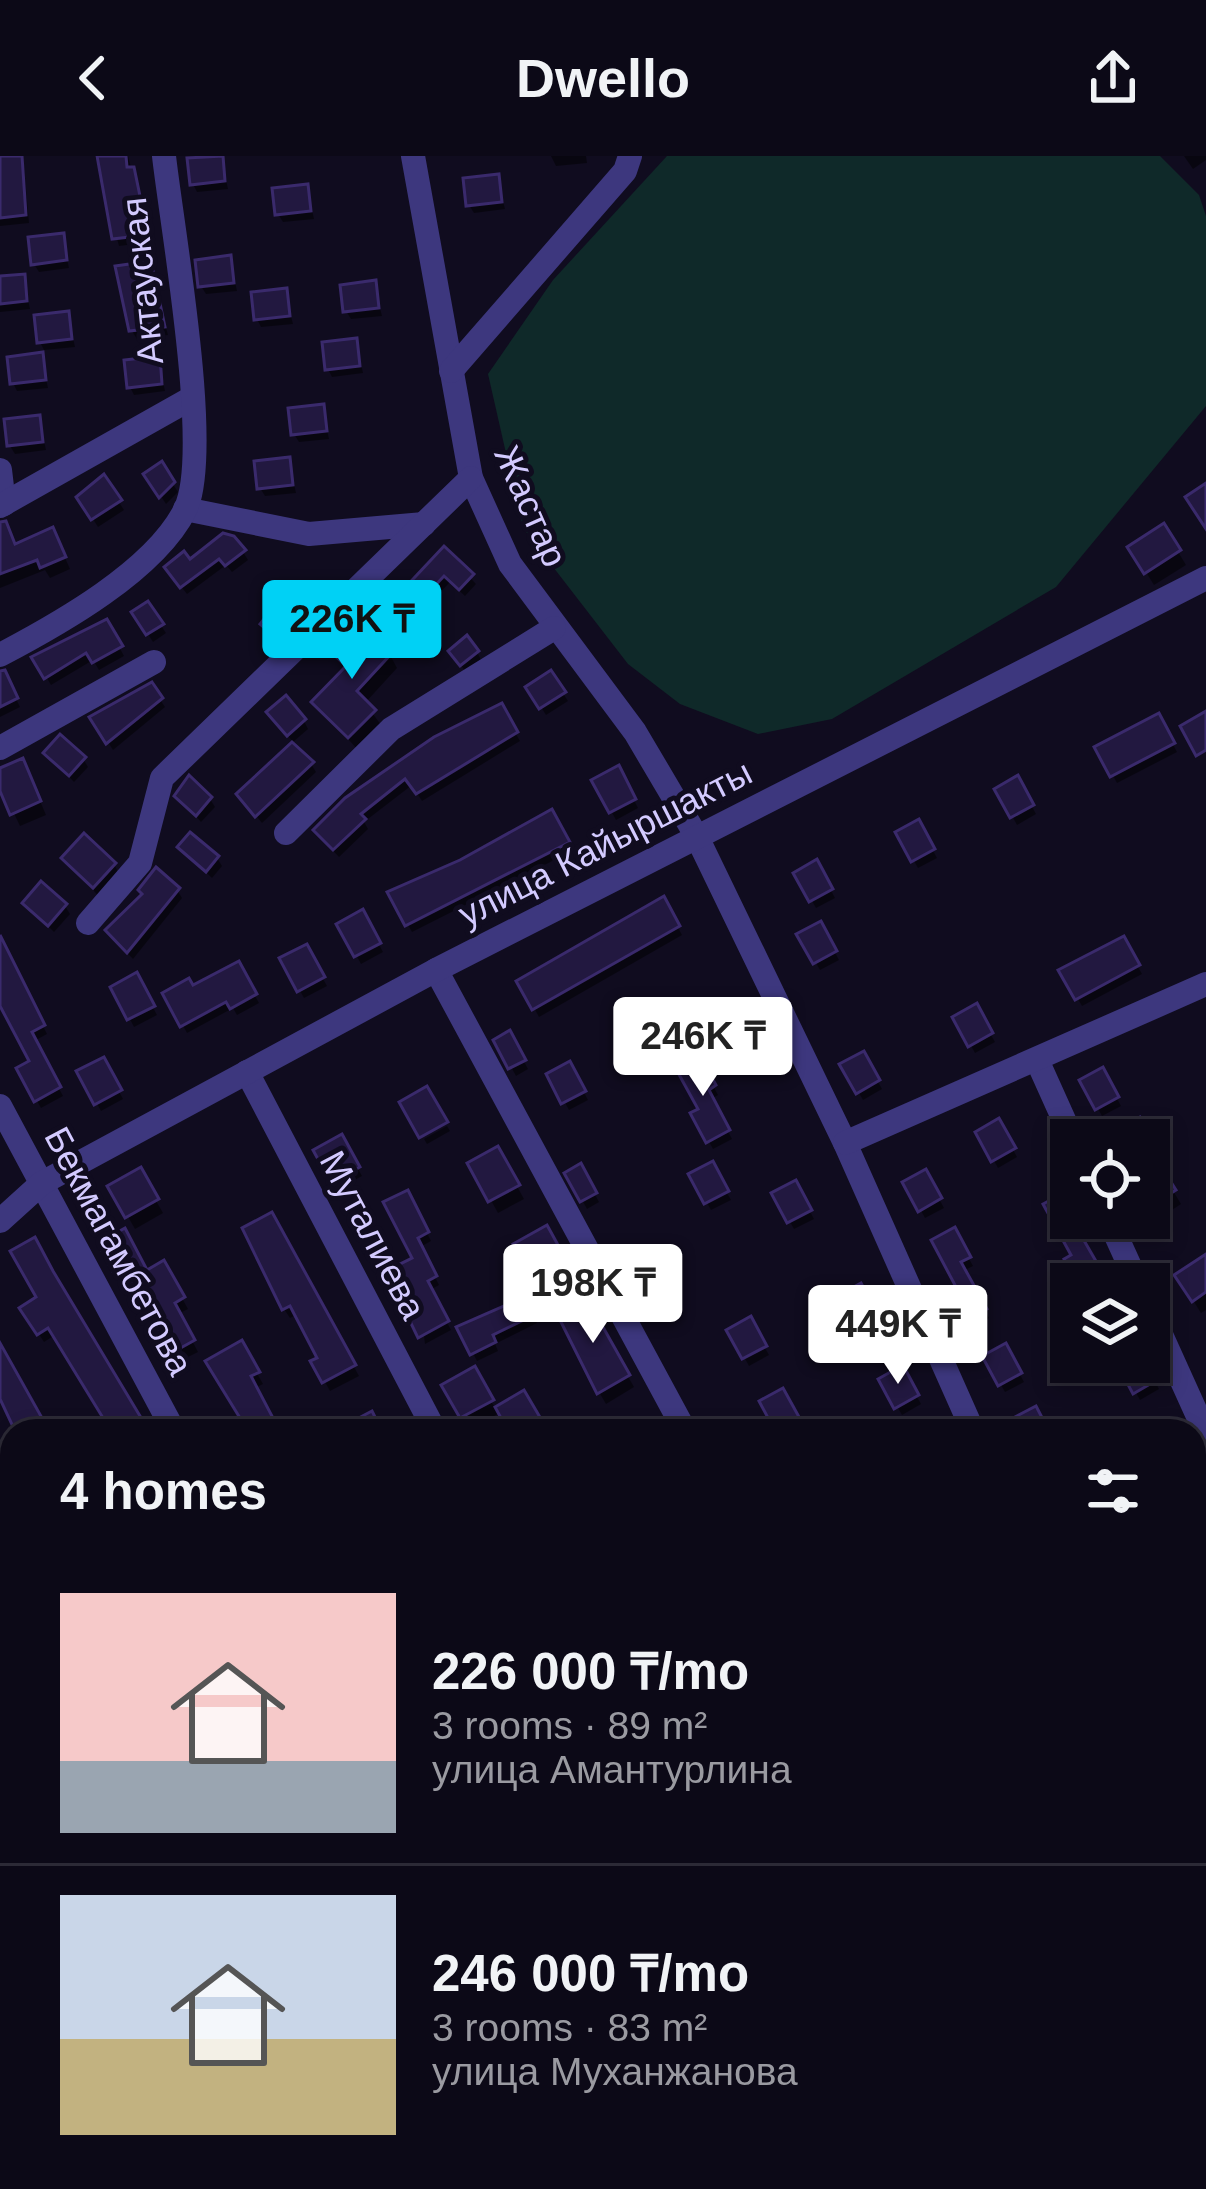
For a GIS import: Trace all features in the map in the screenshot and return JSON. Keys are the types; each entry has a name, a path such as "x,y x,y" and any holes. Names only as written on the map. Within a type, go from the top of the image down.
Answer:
{"street":[{"name":"Актауская","path":"164,156 195,478 185,509"},
{"name":"Жастар","path":"413,156 471,478 509,564 635,732 697,837 845,1143 968,1419"},
{"path":"452,371 625,171 630,156"},
{"path":"0,470 2,505 190,399"},
{"path":"88,923 140,863 162,778 471,478"},
{"path":"0,655 68,619 165,538 185,509 310,534 424,524"},
{"name":"улица Кайыршакты","path":"0,1222 43,1183 436,970 1206,578"},
{"path":"286,833 392,729 554,628"},
{"path":"0,748 154,662"},
{"path":"436,970 679,1419"},
{"path":"845,1143 1206,984"},
{"path":"1037,1060 1064,1119"},
{"name":"Муталиева","path":"247,1072 429,1419"},
{"name":"Бекмагамбетова","path":"0,1106 168,1419"},
{"path":"1170,1354 1199,1419"}],"green space":[{"path":"667,156 1160,156 1199,195 1206,216 1206,406 1056,587 832,719 758,734 680,704 628,664 523,528 488,374 553,280"}],"building":[{"path":"0,156 22,156 26,215 0,218"},
{"path":"97,156 126,156 127,167 134,167 148,235 112,239"},
{"path":"223,156 225,181 190,185 187,158"},
{"path":"499,174 502,202 466,206 463,178"},
{"path":"308,184 311,211 275,215 272,188"},
{"path":"64,233 67,260 31,265 28,237"},
{"path":"231,255 234,283 198,287 195,260"},
{"path":"151,261 165,327 129,331 115,266"},
{"path":"25,274 27,301 0,304 0,276"},
{"path":"376,280 379,308 343,312 340,285"},
{"path":"287,288 290,316 254,320 251,292"},
{"path":"69,311 72,339 37,343 34,315"},
{"path":"357,338 360,366 325,370 322,342"},
{"path":"43,352 46,380 10,384 7,357"},
{"path":"160,356 162,384 127,388 124,360"},
{"path":"324,404 327,431 291,435 288,408"},
{"path":"40,415 43,442 7,446 4,419"},
{"path":"290,457 293,485 257,489 254,461"},
{"path":"162,461 175,482 159,498 143,474"},
{"path":"104,474 122,500 91,520 76,497"},
{"path":"1206,483 1206,529 1185,497"},
{"path":"6,521 15,544 53,527 66,557 40,568 37,560 0,574 0,522"},
{"path":"1164,523 1181,550 1144,574 1127,547"},
{"path":"223,533 234,536 246,550 225,566 219,559 180,588 164,567 184,551 190,559"},
{"path":"444,546 474,574 459,590 444,576 416,606 401,592"},
{"path":"148,601 164,624 146,635 131,612"},
{"path":"276,604 298,622 280,641 260,624"},
{"path":"107,619 123,646 92,663 86,653 44,679 31,657"},
{"path":"361,625 392,653 357,691 376,710 348,738 311,702 346,666 334,655"},
{"path":"467,635 479,651 460,666 448,651"},
{"path":"5,670 18,698 0,707 0,671"},
{"path":"551,670 566,692 539,709 525,687"},
{"path":"152,682 163,698 106,744 89,717"},
{"path":"286,695 306,719 287,736 266,712"},
{"path":"502,703 518,732 416,794 405,779 361,814 366,819 333,850 313,830 345,798 434,737"},
{"path":"1206,711 1206,750 1196,756 1180,726"},
{"path":"1159,713 1175,743 1110,777 1094,747"},
{"path":"60,734 86,757 69,776 43,753"},
{"path":"292,742 314,762 255,817 236,794"},
{"path":"23,758 41,801 10,815 0,791 0,768"},
{"path":"619,765 636,799 609,813 591,780"},
{"path":"189,775 212,797 196,816 174,796"},
{"path":"1018,775 1034,805 1010,818 994,789"},
{"path":"552,809 570,842 405,926 387,892 460,860"},
{"path":"919,819 935,849 911,862 895,832"},
{"path":"190,832 219,856 206,872 177,847"},
{"path":"84,833 116,863 93,888 61,858"},
{"path":"817,859 833,889 809,902 793,873"},
{"path":"156,867 180,888 127,953 105,930 142,894 138,890"},
{"path":"41,881 67,904 48,926 22,903"},
{"path":"664,896 680,926 532,1010 516,981"},
{"path":"363,909 381,943 354,957 336,924"},
{"path":"821,921 837,951 813,964 796,934"},
{"path":"0,935 45,1025 32,1032 61,1087 34,1102 16,1068 29,1061 0,1006"},
{"path":"1124,936 1140,965 1075,1000 1058,970"},
{"path":"307,944 325,977 297,992 279,958"},
{"path":"239,961 257,994 230,1009 226,1002 180,1027 162,993 189,978 193,985"},
{"path":"137,972 155,1006 127,1020 110,987"},
{"path":"977,1003 993,1033 968,1047 952,1017"},
{"path":"510,1030 526,1060 508,1069 493,1040"},
{"path":"864,1051 880,1080 856,1094 839,1064"},
{"path":"700,1056 716,1085 709,1090 730,1130 706,1143 690,1113 698,1109 676,1069"},
{"path":"104,1057 122,1090 94,1105 76,1071"},
{"path":"570,1061 586,1091 561,1104 546,1074"},
{"path":"1103,1067 1119,1097 1095,1110 1079,1080"},
{"path":"427,1086 448,1122 419,1138 399,1102"},
{"path":"999,1118 1016,1148 991,1162 975,1132"},
{"path":"342,1134 360,1167 331,1183 313,1150"},
{"path":"498,1146 520,1185 488,1202 467,1163"},
{"path":"713,1161 729,1191 704,1204 688,1174"},
{"path":"581,1163 597,1193 580,1202 564,1173"},
{"path":"141,1167 159,1199 125,1218 107,1186"},
{"path":"926,1169 942,1198 918,1212 902,1182"},
{"path":"796,1180 812,1210 787,1223 771,1193"},
{"path":"408,1190 429,1232 418,1238 437,1276 428,1281 449,1321 418,1338 386,1271 412,1258 383,1202"},
{"path":"272,1212 356,1365 322,1383 310,1361 317,1358 290,1306 282,1310 242,1228"},
{"path":"547,1225 564,1256 530,1275 513,1244"},
{"path":"955,1227 971,1257 961,1262 987,1309 962,1322 946,1293 956,1287 931,1240"},
{"path":"125,1228 147,1270 164,1260 185,1297 175,1303 195,1340 168,1355 120,1268 113,1272 98,1243"},
{"path":"35,1237 142,1419 104,1419 48,1328 37,1335 19,1308 36,1297 10,1251"},
{"path":"1062,1239 1083,1239 1097,1263 1066,1263 1064,1259 1071,1255"},
{"path":"635,1251 651,1281 629,1293 613,1263"},
{"path":"1206,1254 1206,1292 1192,1302 1174,1275"},
{"path":"861,1283 877,1313 853,1326 837,1296"},
{"path":"527,1296 536,1314 493,1335 496,1342 470,1355 456,1327"},
{"path":"586,1297 630,1375 597,1394 557,1314"},
{"path":"751,1316 767,1346 742,1359 726,1330"},
{"path":"242,1340 260,1372 251,1376 273,1418 241,1419 205,1361"},
{"path":"0,1343 42,1418 9,1419 0,1399"},
{"path":"1006,1343 1022,1373 998,1386 982,1356"},
{"path":"903,1365 919,1395 894,1409 878,1379"},
{"path":"475,1366 494,1400 460,1418 441,1385"},
{"path":"1127,1383 1152,1383 1133,1394"},
{"path":"783,1388 799,1417 769,1419 759,1401"},
{"path":"524,1390 541,1419 502,1419 495,1407"},
{"path":"1036,1406 1043,1419 1011,1419"}]}
